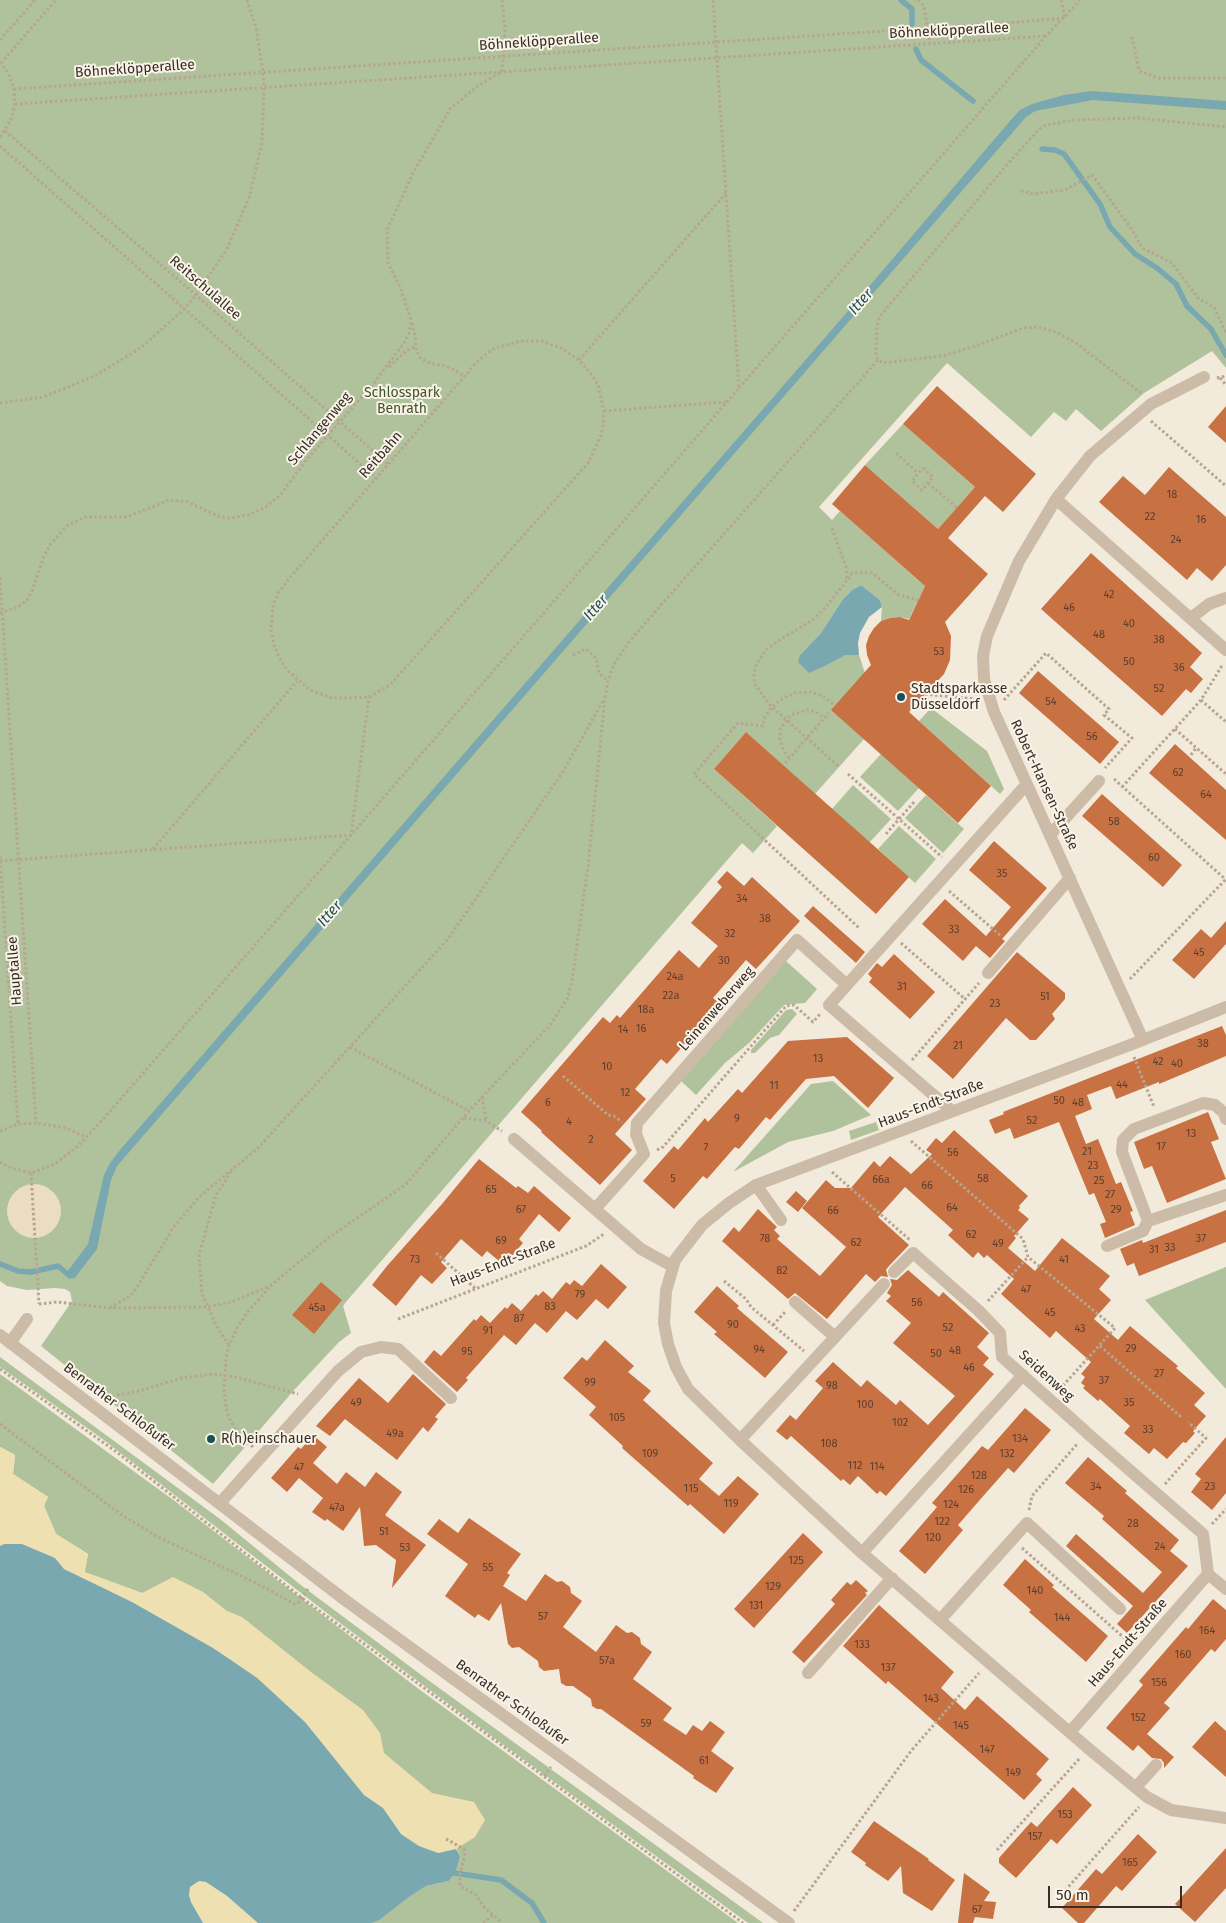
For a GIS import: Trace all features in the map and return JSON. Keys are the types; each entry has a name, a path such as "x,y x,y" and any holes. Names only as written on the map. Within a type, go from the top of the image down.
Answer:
{"street":[{"name":"Robert-Hansen-Straße","path":"1143,1040 1026,785 992,706 984,679 983,656 987,636 1019,561 1056,498 1090,456 1146,408 1204,377"},
{"path":"1056,498 1226,650"},
{"path":"1191,618 1209,604 1226,598"},
{"path":"1050,835 1099,781"},
{"path":"952,1111 829,1005 1026,785"},
{"path":"988,973 1070,878"},
{"name":"Leinenweberweg","path":"636,1134 637,1123 798,940 847,985"},
{"name":"Haus-Endt-Straße","path":"1226,1007 1130,1045 756,1185 702,1224 684,1247 672,1266 666,1291 664,1323 668,1344 676,1367 688,1390 862,1553 1147,1797 1172,1810 1226,1818"},
{"path":"1148,1221 1122,1152 1123,1140 1134,1129 1204,1103 1215,1105 1224,1113 1226,1119"},
{"path":"594,1208 644,1154 636,1134"},
{"path":"514,1139 642,1249 672,1266"},
{"path":"756,1185 781,1220"},
{"path":"1107,1246 1143,1231 1148,1221 1226,1194"},
{"path":"894,1272 913,1253"},
{"name":"Seidenweg","path":"913,1253 979,1311 1000,1333 1002,1357 1203,1534"},
{"path":"740,1440 884,1284"},
{"path":"795,1302 835,1338"},
{"path":"5,1339 27,1319"},
{"name":"Benrather Schloßufer","path":"5,1339 369,1617 788,1922"},
{"path":"220,1503 338,1371 357,1354 381,1347 398,1349 451,1398"},
{"path":"862,1553 1023,1375"},
{"path":"940,1620 1026,1523 1120,1609"},
{"path":"1203,1534 1208,1574 1226,1590"},
{"name":"Haus-Endt-Straße","path":"1070,1732 1208,1574"},
{"path":"808,1673 892,1578"},
{"path":"1136,1787 1156,1765"}],"path":[{"path":"0,40 35,0"},
{"path":"0,137 12,118 15,104 14,89 9,75 0,63 56,0"},
{"path":"0,403 43,396 95,376 142,346 184,309 196,295 227,249 249,198 262,143 263,72 256,28 246,0"},
{"path":"465,376 446,366 426,361 418,355 411,320 387,257 388,230 393,214 413,173 450,109 479,85 502,72 505,31 502,0"},
{"path":"713,0 739,388"},
{"path":"918,0 924,6 930,43"},
{"path":"1061,0 1065,18"},
{"path":"0,1162 11,1168 30,1173 54,1164 70,1153 86,1137 1046,36 1080,0"},
{"name":"Böhneklöpperallee","path":"14,89 1065,18"},
{"name":"Böhneklöpperallee","path":"15,104 1046,36"},
{"path":"1132,38 1139,71 1158,78 1226,78"},
{"path":"1226,127 1138,118 1059,122 1039,129 880,316 877,326 876,346 878,360 883,363 942,356 980,345 1024,328 1038,328 1056,332 1076,343 1138,389 1146,408 1226,486"},
{"name":"Reitschulallee","path":"5,131 196,295 388,464"},
{"path":"0,146 376,478"},
{"path":"1021,191 1033,194 1065,190 1092,175 1133,231 1142,248 1172,263 1199,299 1214,306 1226,332"},
{"path":"579,360 727,192"},
{"name":"Schlangenweg","path":"1,613 18,608 27,600 50,545 60,533 76,521 86,517 127,517 169,500 188,502 220,517 238,518 266,507 282,494 307,459 382,374 404,344 409,333 411,320"},
{"name":"Reitbahn","path":"521,341 542,341 579,360 592,374 598,385 604,411 600,438 588,463 397,680 384,690 369,697 332,698 310,690 298,681 283,664 274,645 271,631 274,605 279,592 465,376 490,351 509,343 521,341"},
{"path":"382,374 406,352 416,346"},
{"path":"263,1455 243,1439 230,1421 225,1401 229,1345 237,1328 270,1286 327,1239 405,1185 469,1111 551,1024 567,998 572,981 588,867 605,698 614,664 632,638 878,360"},
{"path":"1220,378 1226,385"},
{"path":"604,411 727,402"},
{"path":"896,453 918,473"},
{"path":"923,468 933,478 928,483 922,490 912,481 923,468"},
{"path":"928,483 956,508"},
{"path":"832,528 846,567 847,580"},
{"path":"839,766 772,707 754,683 756,664 766,650 811,622 826,608 851,574 859,572 872,573 899,595 918,600"},
{"name":"Hauptallee","path":"0,578 36,1123"},
{"path":"573,655 586,649 596,658 599,673 608,681"},
{"path":"926,694 992,706 1046,653 1109,709 1104,714 1132,738 1104,770 1225,879 1120,988"},
{"path":"1122,787 1201,700 1226,658"},
{"path":"153,849 298,681"},
{"path":"833,704 824,696 811,692 795,693 783,698 772,707 765,717 763,726 738,723 694,774 859,928"},
{"path":"351,835 369,697"},
{"path":"109,1308 130,1296 136,1289 173,1228 199,1197 258,1148 448,939 564,770 605,698"},
{"path":"1201,700 1226,722"},
{"path":"788,758 783,750 780,730 791,715 799,711 808,710 816,712 824,718"},
{"path":"785,763 829,713"},
{"path":"1175,729 1226,774"},
{"path":"1191,754 1196,748"},
{"path":"848,774 953,867"},
{"path":"886,834 914,802"},
{"path":"0,861 351,835"},
{"name":"Hauptallee","path":"0,856 18,1124"},
{"path":"939,882 1012,945"},
{"path":"892,935 965,998"},
{"path":"904,1069 988,973"},
{"path":"644,1154 664,1147 786,1006 794,1005 813,1022 829,1005"},
{"path":"1130,1045 1158,1119"},
{"path":"350,1047 469,1111"},
{"path":"563,1076 608,1115 614,1116 636,1134"},
{"path":"482,1097 486,1121"},
{"path":"464,1118 486,1121 514,1139"},
{"path":"0,1131 18,1124 36,1123 66,1128 86,1137"},
{"path":"899,1132 1024,1239 1028,1257 1115,1328 1050,1400"},
{"path":"820,1162 912,1242 913,1253"},
{"path":"229,1345 207,1307 202,1294 200,1256 216,1195 232,1171"},
{"path":"30,1173 39,1290"},
{"name":"Haus-Endt-Straße","path":"398,1319 586,1246 614,1226"},
{"path":"436,1253 476,1289"},
{"path":"979,1311 1028,1257"},
{"path":"724,1281 746,1299 751,1307 814,1360"},
{"path":"39,1304 57,1302 109,1308 207,1307 231,1302 270,1286"},
{"path":"1100,1346 1181,1417"},
{"path":"0,1369 118,1453 302,1598 744,1923"},
{"path":"103,1413 117,1396 195,1375 213,1374 296,1392 310,1403"},
{"path":"1157,1494 1206,1438 1188,1422"},
{"path":"0,1424 115,1510 156,1536 254,1582 295,1604 298,1603 317,1577"},
{"path":"1026,1523 1032,1496 1085,1432"},
{"path":"1203,1534 1226,1509"},
{"path":"1012,1539 1140,1652"},
{"path":"788,1922 911,1751 989,1662"},
{"path":"996,1850 1089,1749"},
{"path":"1062,1894 1147,1797"},
{"path":"446,1839 464,1848 465,1854 460,1874 460,1886 476,1895 502,1923"},
{"path":"483,1923 493,1915"}],"green space":[{"name":"Schlosspark Benrath","path":"0,0 1226,0 1226,368 1212,351 1144,393 1101,431 1076,409 1066,421 1054,412 1031,437 947,363 819,507 832,520 840,511 925,586 909,619 900,617 881,621 882,607 880,600 861,585 852,590 843,599 821,633 800,655 827,665 846,655 859,655 865,673 864,739 815,794 746,732 714,769 777,826 753,853 742,843 345,1303 343,1306 351,1333 339,1342 295,1389 213,1484 41,1346 72,1301 70,1292 65,1289 55,1288 27,1290 7,1286 0,1281"},
{"path":"903,424 975,487 938,529 865,465"},
{"path":"931,708 987,751 1004,789 1000,794 919,721"},
{"path":"881,754 919,788 898,811 860,777"},
{"path":"853,785 891,819 869,843 832,809"},
{"path":"926,795 964,829 943,853 905,818"},
{"path":"899,826 936,859 915,883 878,849"},
{"path":"786,961 817,989 805,1003 784,1005 749,1043 725,1063 696,1095 681,1081"},
{"path":"792,1009 797,1014 779,1035 770,1038 755,1053 751,1053 751,1050 786,1010"},
{"path":"833,1081 871,1115 833,1131 788,1142 733,1172 811,1084"},
{"path":"876,1122 879,1130 851,1140 849,1131"},
{"path":"1226,1267 1226,1389 1145,1300"},
{"path":"0,1357 220,1519 302,1586 424,1677 763,1923 748,1923 505,1746 332,1617 100,1437 0,1367"},
{"path":"0,1374 176,1502 416,1687 738,1923 356,1923 426,1886 449,1881 460,1856 447,1827 142,1593 84,1572 88,1554 56,1534 44,1506 48,1497 13,1474 15,1455 0,1447"}],"sand":[{"path":"0,1447 15,1455 13,1474 48,1497 44,1506 56,1534 88,1554 85,1572 142,1593 173,1577 203,1592 227,1611 242,1617 311,1672 363,1710 380,1733 384,1753 432,1793 474,1802 485,1820 475,1837 456,1849 438,1853 419,1846 401,1834 383,1808 364,1795 305,1722 257,1678 213,1648 132,1602 64,1569 55,1558 22,1544 4,1544 0,1546"},
{"path":"199,1881 206,1882 227,1896 258,1923 203,1923 189,1895 190,1887"}],"shaded area":[{"path":"29,1184 39,1184 49,1188 57,1196 61,1211 57,1226 49,1234 39,1238 29,1238 19,1234 11,1226 7,1216 7,1206 11,1196 19,1188"}],"water":[{"name":"Itter","path":"1092,91 1226,101 1226,110 1093,100 1035,111 1026,117 117,1166 111,1180 97,1249 74,1279 67,1272 88,1244 104,1175 120,1150 855,303 1020,110 1032,104 1064,95"},
{"path":"861,585 880,600 882,607 869,617 860,633 858,643 859,655 846,655 809,673 798,662 800,655 821,633 843,599 852,590"},
{"path":"4,1544 22,1544 55,1558 64,1569 132,1602 213,1648 257,1678 305,1722 364,1795 383,1808 401,1834 419,1846 438,1853 456,1849 460,1856 456,1870 449,1881 426,1886 379,1920 371,1923 258,1923 227,1896 206,1882 199,1881 190,1887 189,1895 203,1923 0,1923 0,1546"}],"building":[{"path":"937,386 1036,474 1003,512 985,496 948,538 988,574 945,622 951,636 950,660 944,674 909,712 991,786 958,823 831,710 871,665 866,645 874,628 881,621 890,618 900,617 909,620 925,586 832,504 865,465 938,529 975,487 903,424"},
{"path":"1226,406 1226,443 1208,427"},
{"path":"1169,467 1226,517 1226,565 1212,581 1197,568 1187,580 1099,502 1123,476 1145,495"},
{"path":"1091,553 1202,653 1190,667 1203,679 1191,693 1186,689 1162,716 1041,609"},
{"path":"1038,671 1119,742 1100,764 1019,693"},
{"path":"746,732 909,877 876,914 714,769"},
{"path":"1175,744 1226,790 1226,840 1149,773"},
{"path":"1102,794 1182,865 1163,887 1082,816"},
{"path":"994,841 1047,888 1002,939 1005,941 990,958 976,946 963,961 922,924 945,899 986,936 1011,907 969,870"},
{"path":"727,871 744,886 752,877 800,921 756,969 746,960 713,998 720,1004 667,1064 661,1059 635,1089 646,1099 615,1134 632,1150 600,1185 521,1112 603,1017 610,1023 617,1015 620,1018 679,950 699,968 718,946 691,923 722,887 717,882"},
{"path":"813,906 865,952 856,963 804,916"},
{"path":"1226,921 1226,944 1194,979 1172,960 1201,929 1211,938"},
{"path":"1017,952 1065,993 1065,999 1052,1014 1055,1019 1036,1040 1030,1040 1006,1018 953,1079 927,1056"},
{"path":"894,954 935,992 910,1019 869,982 872,978 868,974 877,963 882,967"},
{"path":"1222,1026 1226,1035 1226,1056 1159,1084 1159,1082 1116,1099 1111,1086 1087,1095 1092,1109 1075,1116 1086,1144 1098,1139 1116,1184 1121,1182 1133,1211 1130,1212 1135,1225 1105,1238 1100,1224 1106,1222 1094,1193 1089,1195 1059,1122 1014,1139 1010,1128 995,1134 989,1120 1004,1114 1003,1112"},
{"path":"847,1037 894,1078 868,1108 834,1076 806,1079 770,1120 766,1117 739,1149 735,1147 707,1179 703,1176 674,1209 643,1181 674,1146 678,1150 705,1118 708,1122 738,1089 742,1093 788,1041"},
{"path":"1208,1112 1219,1139 1211,1142 1226,1179 1167,1203 1152,1166 1144,1169 1134,1142"},
{"path":"954,1130 1028,1196 1019,1206 1018,1210 1029,1219 1014,1236 1016,1238 1008,1248 1035,1271 1062,1238 1110,1276 1099,1289 1111,1300 1094,1319 1118,1340 1130,1326 1178,1366 1176,1368 1205,1393 1194,1405 1206,1416 1193,1431 1195,1433 1186,1443 1183,1442 1167,1459 1154,1448 1149,1454 1124,1433 1130,1426 1100,1399 1098,1401 1083,1388 1085,1386 1081,1383 1085,1377 1081,1374 1091,1362 1056,1331 1050,1338 1001,1294 1014,1279 987,1255 984,1258 978,1252 973,1258 948,1235 953,1230 905,1187 878,1217 909,1245 886,1270 888,1277 881,1276 875,1282 866,1274 827,1319 795,1293 788,1299 722,1241 734,1227 739,1232 758,1209 777,1227 774,1230 780,1236 777,1239 820,1276 846,1247 802,1208 826,1180 835,1188 851,1188 874,1161 880,1167 890,1156 911,1174 932,1154 926,1150 936,1138 942,1143"},
{"path":"479,1159 516,1188 518,1186 528,1193 534,1186 571,1218 559,1232 539,1214 519,1239 523,1243 504,1265 487,1251 482,1257 461,1239 441,1262 447,1268 432,1284 421,1275 396,1306 372,1285"},
{"path":"796,1191 807,1201 798,1212 786,1202"},
{"path":"1226,1210 1226,1242 1139,1276 1134,1263 1127,1266 1120,1249 1142,1240 1143,1243"},
{"path":"601,1264 627,1287 608,1309 596,1299 577,1320 566,1311 547,1333 535,1323 516,1345 504,1335 466,1378 468,1380 457,1392 424,1362 434,1350 441,1356 474,1319 476,1321 481,1315 490,1323 505,1307 507,1309 512,1303 521,1311 536,1294 538,1296 543,1291 552,1299 566,1282 570,1285 574,1280 582,1286"},
{"path":"908,1270 939,1297 943,1292 989,1333 977,1347 989,1358 983,1365 994,1374 886,1496 880,1491 877,1494 858,1476 850,1485 843,1479 841,1481 791,1436 787,1440 776,1431 790,1415 796,1420 823,1388 815,1381 833,1362 861,1387 867,1380 896,1405 900,1400 928,1425 955,1396 893,1343 911,1323 886,1301 891,1296 887,1293 892,1285 890,1279 897,1280"},
{"path":"321,1282 342,1300 314,1334 292,1315"},
{"path":"717,1286 739,1306 737,1308 788,1352 765,1378 714,1334 717,1332 694,1312"},
{"path":"605,1340 634,1366 628,1372 651,1391 643,1400 713,1463 699,1479 719,1496 738,1476 759,1494 724,1534 690,1504 688,1506 622,1448 623,1446 589,1415 596,1407 563,1378 582,1357 587,1361"},
{"path":"413,1374 446,1404 435,1417 438,1419 428,1432 423,1427 397,1460 345,1419 330,1436 316,1426 359,1378 388,1403"},
{"path":"1025,1408 1051,1430 1014,1473 1008,1468 985,1494 958,1525 963,1530 925,1574 899,1551 937,1507 932,1503 982,1446 988,1450"},
{"path":"313,1435 327,1447 313,1463 337,1484 346,1472 365,1487 376,1472 402,1492 385,1515 426,1545 392,1588 396,1560 376,1545 364,1546 360,1507 343,1531 327,1519 325,1521 312,1512 323,1498 299,1478 287,1492 271,1478 298,1447 301,1449"},
{"path":"1226,1437 1226,1493 1212,1510 1191,1492 1201,1479 1195,1474"},
{"path":"1088,1457 1127,1491 1125,1493 1179,1540 1170,1551 1188,1566 1127,1633 1117,1624 1133,1606 1066,1546 1076,1534 1143,1593 1162,1572 1102,1519 1104,1516 1065,1483"},
{"path":"469,1518 521,1554 507,1573 510,1575 503,1586 526,1601 545,1574 557,1582 562,1581 570,1587 571,1593 582,1601 563,1627 596,1652 616,1625 627,1633 632,1632 640,1638 641,1644 652,1652 633,1679 672,1708 663,1720 686,1735 693,1725 702,1731 710,1721 725,1732 711,1751 734,1768 716,1793 601,1709 592,1706 591,1699 573,1686 566,1686 561,1683 559,1669 544,1671 539,1667 538,1661 519,1647 512,1648 508,1644 501,1603 489,1621 478,1614 475,1618 445,1596 468,1564 427,1534 439,1519 458,1533"},
{"path":"803,1533 823,1552 754,1628 734,1609"},
{"path":"1025,1559 1054,1585 1052,1587 1108,1636 1086,1662 1029,1612 1031,1610 1003,1585"},
{"path":"856,1580 868,1591 865,1593 867,1595 804,1663 792,1652 835,1604 831,1600 847,1582 851,1585"},
{"path":"1213,1599 1226,1610 1226,1639 1215,1652 1211,1649 1164,1703 1170,1708 1147,1734 1174,1757 1164,1768 1164,1763 1161,1759 1152,1758 1138,1745 1133,1751 1106,1728 1143,1685 1139,1681 1186,1627 1188,1629"},
{"path":"879,1605 954,1672 941,1688 965,1710 977,1696 1049,1759 1036,1774 1042,1780 1024,1800 888,1681 886,1684 843,1646"},
{"path":"1215,1721 1226,1731 1226,1777 1192,1747"},
{"path":"1073,1787 1092,1805 1057,1844 1051,1839 1016,1878 999,1863 999,1858 1031,1822 1037,1827"},
{"path":"874,1821 929,1859 955,1880 932,1911 903,1893 901,1866 888,1881 865,1865 866,1863 851,1852"},
{"path":"1138,1834 1157,1852 1122,1891 1116,1886 1084,1923 1078,1923 1062,1908 1096,1869 1102,1874"},
{"path":"1226,1848 1226,1888 1195,1922 1175,1904"},
{"path":"964,1873 990,1892 984,1901 996,1902 993,1919 975,1917 973,1923 958,1923"}],"waterway":[{"path":"901,0 912,9 912,24"},
{"path":"916,49 921,60 973,101"},
{"path":"1042,149 1055,150 1064,154 1100,204 1110,227 1135,254 1157,268 1176,284 1187,306 1211,329 1226,355"},
{"path":"0,1264 18,1271 31,1272 58,1266 70,1276"},
{"path":"448,1872 501,1880 532,1903 544,1923"}],"place":[{"name":"Stadtsparkasse Düsseldorf","path":"901,697"},
{"name":"R(h)einschauer","path":"211,1439"}]}
